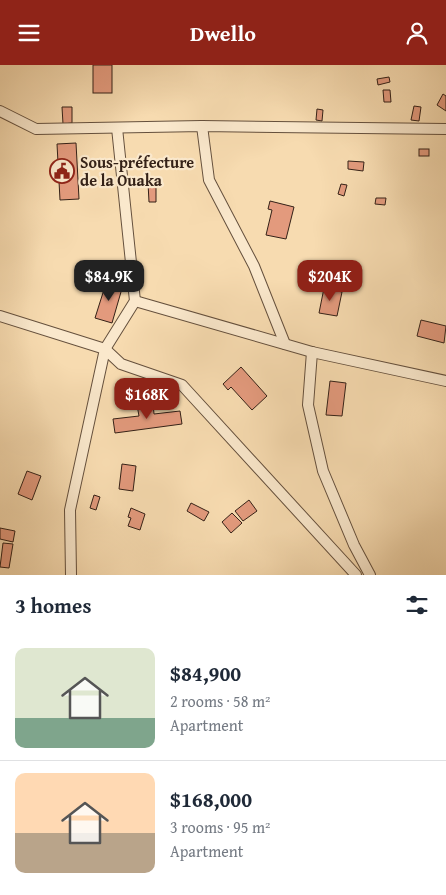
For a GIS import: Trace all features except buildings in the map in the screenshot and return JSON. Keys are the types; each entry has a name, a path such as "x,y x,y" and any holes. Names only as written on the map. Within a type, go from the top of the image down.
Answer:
{"street":[{"path":"0,111 36,129 202,126 446,129"},
{"path":"202,126 209,180 254,266 285,343"},
{"path":"71,575 70,510 105,349 136,301 117,128"},
{"path":"136,301 312,352 446,381"},
{"path":"0,316 105,349 121,364 182,385 356,575"},
{"path":"312,352 308,405 323,471 354,545 370,575"}],"place":[{"name":"Sous-préfecture de la Ouaka","path":"62,171"}]}
